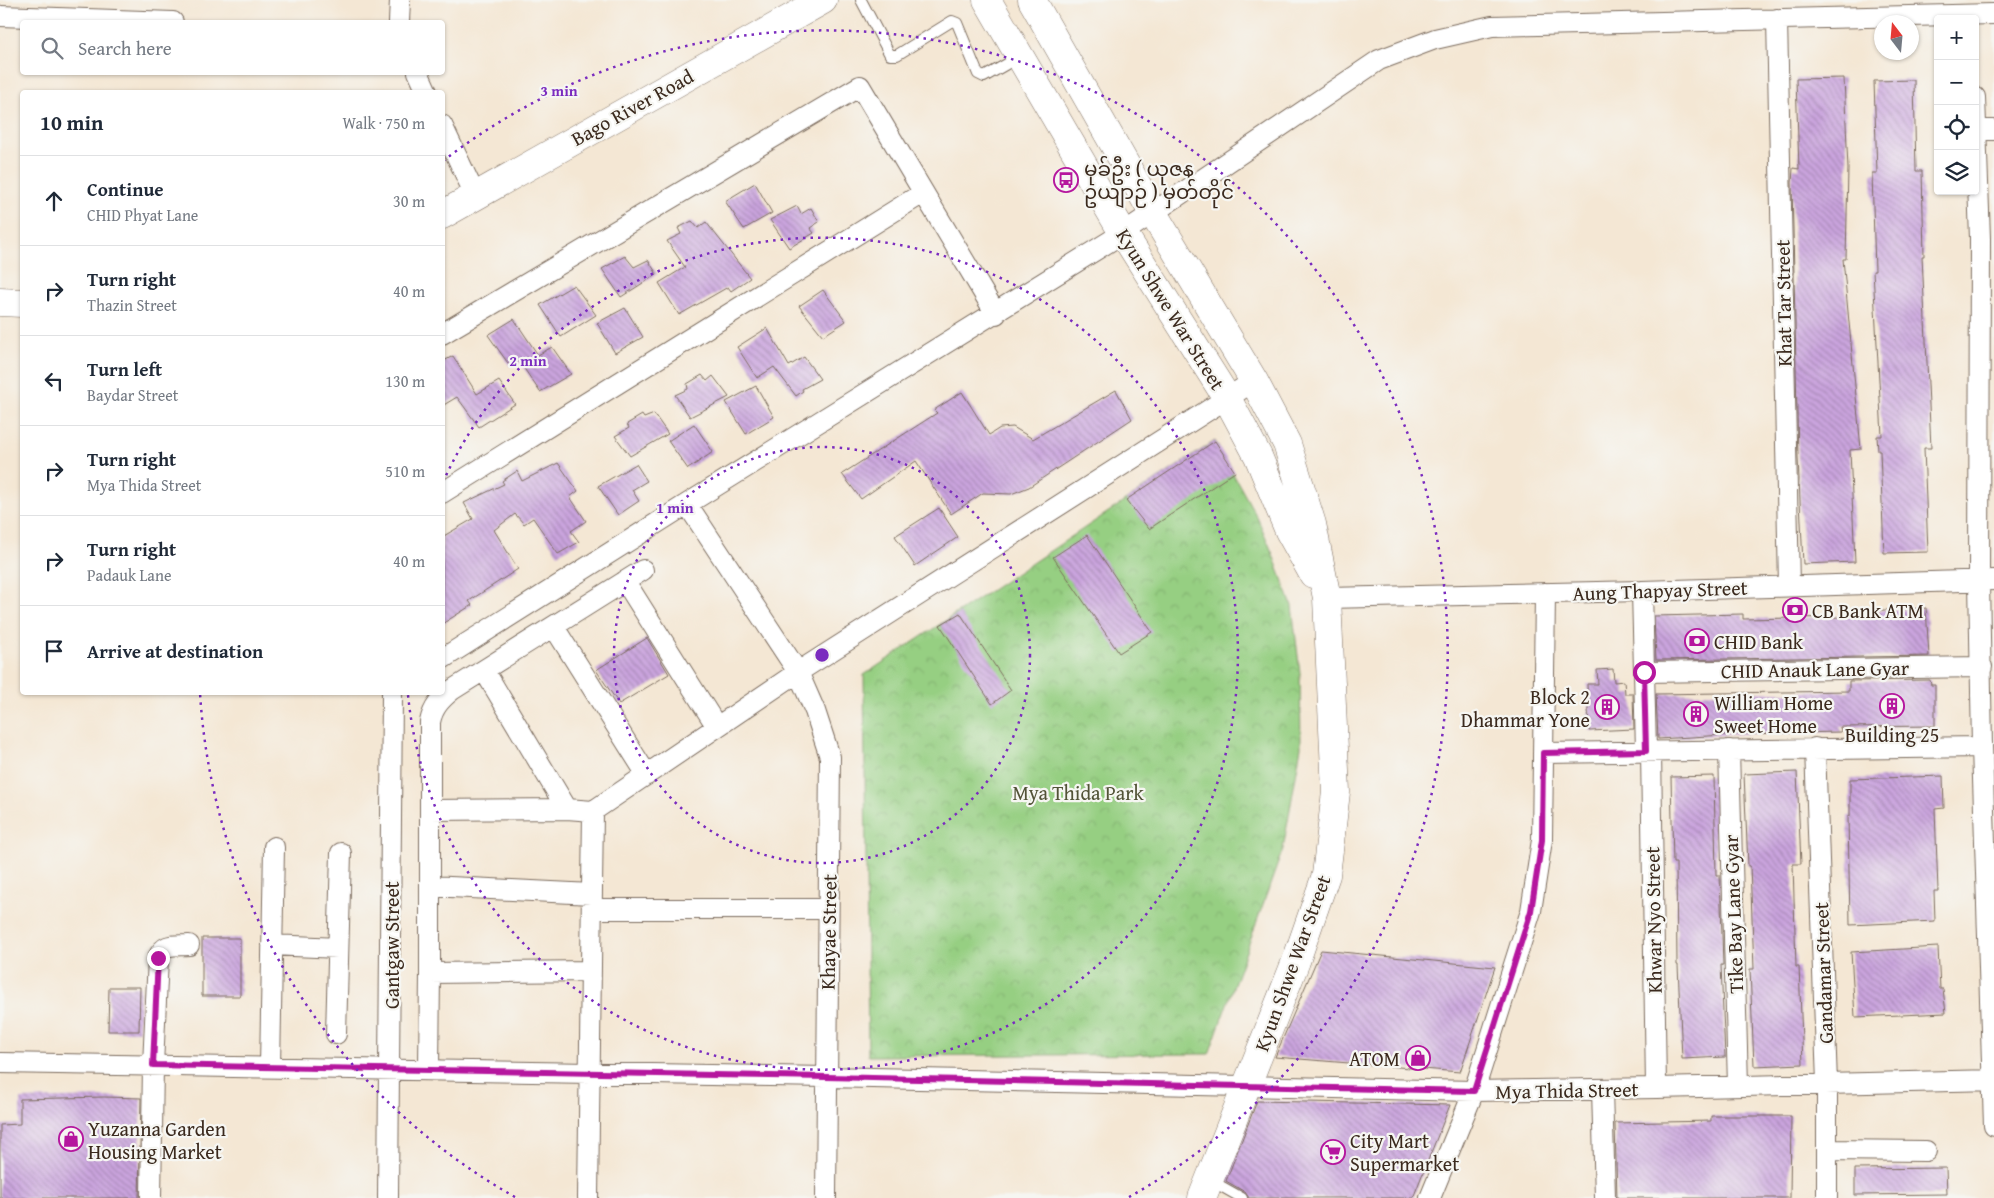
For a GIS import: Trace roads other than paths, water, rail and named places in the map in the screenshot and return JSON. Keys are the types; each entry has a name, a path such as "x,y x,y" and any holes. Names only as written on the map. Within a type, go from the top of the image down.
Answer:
{"street":[{"path":"399,20 400,0"},
{"name":"Bago River Road","path":"445,212 823,0"},
{"name":"Kyun Shwe War Street","path":"987,0 1123,233 1227,398 1258,456 1289,531 1326,598"},
{"name":"Kyun Shwe War Street","path":"1032,0 1153,213 1254,381 1287,444 1312,524 1326,598 1336,792 1326,875 1296,961 1206,1189"},
{"path":"445,657 1123,233 1379,60 1435,39 1492,26 1777,19 1973,11 1994,14"},
{"path":"0,16 115,20"},
{"name":"Khat Tar Street","path":"1777,19 1789,586"},
{"path":"419,75 426,90"},
{"path":"445,332 860,86 996,314"},
{"path":"1977,105 1985,130 1987,239 1987,580 1982,667 1982,748 1994,1126"},
{"path":"445,131 475,195"},
{"path":"445,491 924,193"},
{"path":"0,302 20,303"},
{"path":"430,810 567,809 593,812 798,672 1254,381"},
{"name":"Khayae Street","path":"687,504 798,672 815,711 830,757 827,909 826,1198"},
{"path":"429,1070 431,714 439,701 452,690 643,570"},
{"name":"Aung Thapyay Street","path":"1326,598 1642,591 1987,580"},
{"path":"625,581 717,727"},
{"name":"Khwar Nyo Street","path":"1642,591 1647,672 1656,1088"},
{"path":"1430,1198 1474,1091 1531,911 1542,840 1545,593"},
{"path":"554,626 647,775"},
{"name":"CHID Anauk Lane Gyar","path":"1647,672 1982,667"},
{"path":"484,670 567,809"},
{"name":"Gantgaw Street","path":"388,1198 392,695"},
{"path":"1543,753 1648,751 1729,754 1815,748 1982,748"},
{"name":"Gandamar Street","path":"1815,748 1827,1083 1827,1198"},
{"name":"Tike Bay Lane Gyar","path":"1729,754 1738,1077"},
{"path":"588,1198 593,812"},
{"path":"270,1067 274,847"},
{"path":"336,1034 340,853"},
{"path":"430,886 592,902 827,909"},
{"path":"151,1198 153,1065 158,958 161,949 167,946 189,945"},
{"path":"272,945 338,948"},
{"path":"430,973 591,971"},
{"name":"Mya Thida Street","path":"0,1063 826,1077 1474,1091 1656,1088 1738,1077 1827,1083 1993,1080"},
{"path":"1602,1089 1605,1198"},
{"path":"1827,1150 1926,1152"}],"lane":[{"path":"860,0 890,55 897,55 952,21 957,23 978,74 984,77 1020,56"},
{"path":"1206,1189 1242,1198"}],"place":[{"name":"မုခ်ဦး ( ယုဇန ဥယျာဉ် ) မှတ်တိုင်","path":"1066,180"},
{"name":"CB Bank ATM","path":"1795,610"},
{"name":"CHID Bank","path":"1697,641"},
{"name":"Building 25","path":"1892,706"},
{"name":"Block 2 Dhammar Yone","path":"1607,707"},
{"name":"William Home Sweet Home","path":"1696,714"},
{"name":"ATOM","path":"1418,1058"},
{"name":"Yuzanna Garden Housing Market","path":"71,1139"},
{"name":"City Mart Supermarket","path":"1333,1152"}],"park label":[{"name":"Mya Thida Park","path":"1078,792"}]}
